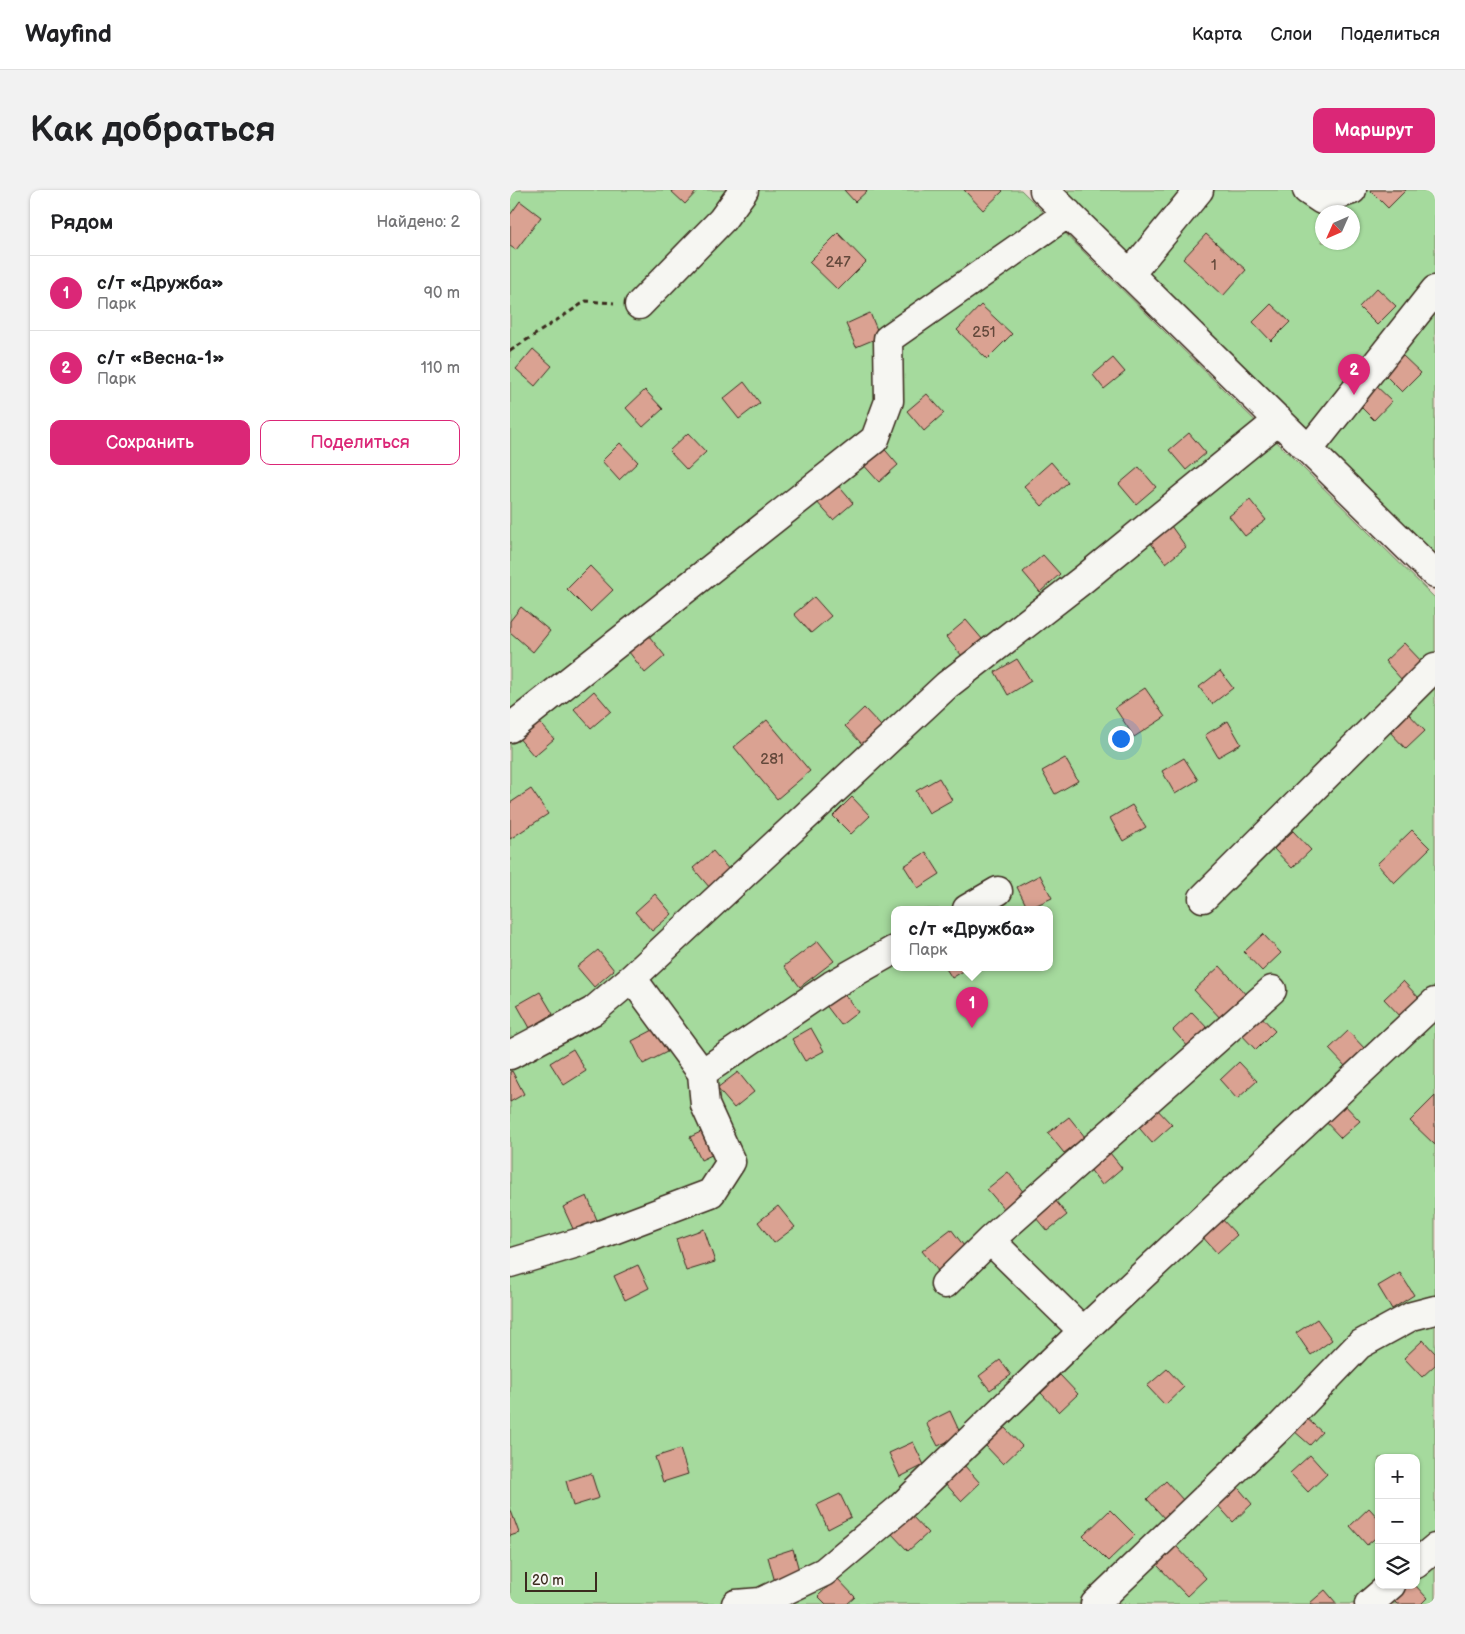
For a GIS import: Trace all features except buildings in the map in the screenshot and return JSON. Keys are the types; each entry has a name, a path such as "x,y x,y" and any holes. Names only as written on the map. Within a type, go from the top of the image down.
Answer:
{"street":[{"path":"639,305 722,220 744,190"},
{"path":"1044,190 1435,574"},
{"path":"1130,274 1199,190"},
{"path":"1306,190 1322,200 1352,190"},
{"path":"510,728 875,439 889,401 888,339 939,301 1068,212"},
{"path":"1309,449 1435,290"},
{"path":"510,1055 593,1011 632,978 946,685 1080,582 1279,420"},
{"path":"1203,898 1435,667"},
{"path":"972,906 998,891"},
{"path":"702,1072 832,985 891,952"},
{"path":"510,1262 584,1242 712,1193 731,1162 705,1105 702,1072 632,978"},
{"path":"945,1284 990,1240 1272,990"},
{"path":"736,1604 762,1602 824,1572 899,1509 1082,1331 1435,1002"},
{"path":"990,1240 1082,1331"},
{"path":"1095,1604 1280,1427 1359,1345 1412,1316 1435,1310"},
{"path":"1420,1561 1435,1548"},
{"path":"1369,1604 1386,1589"}],"path":[{"path":"510,351 586,301 639,305"}],"green space":[{"path":"510,190 1021,190 1435,598 1435,1604 510,1604"},
{"path":"1062,190 1435,190 1435,553"}],"place":[{"name":"с/т «Весна-1»","path":"1354,395"},
{"name":"с/т «Дружба»","path":"972,1028"}]}
